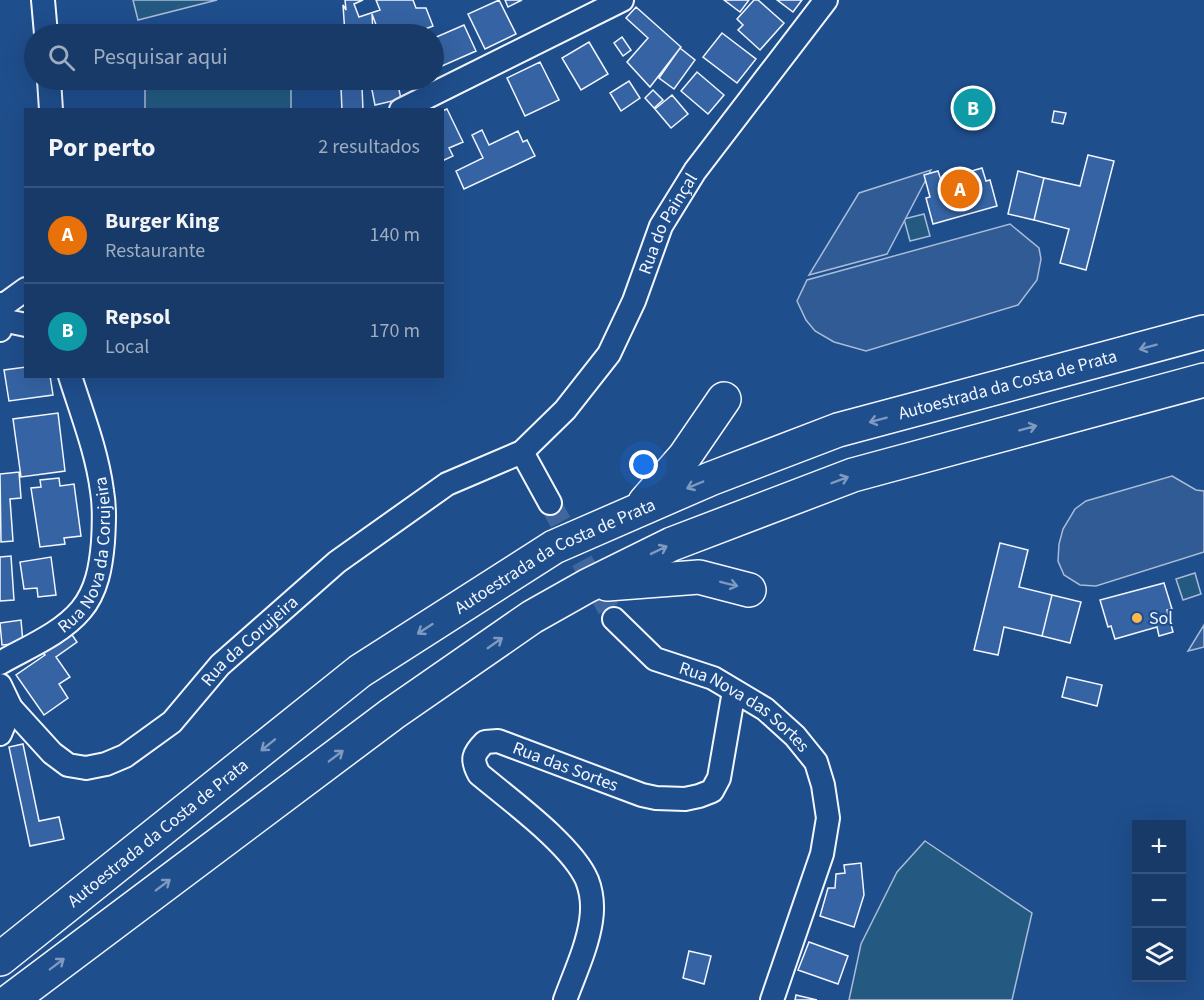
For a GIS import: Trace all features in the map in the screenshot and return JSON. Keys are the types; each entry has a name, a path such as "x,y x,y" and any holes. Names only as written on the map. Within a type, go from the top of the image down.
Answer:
{"highway":[{"name":"Autoestrada da Costa de Prata","path":"0,959 360,671 554,547 710,479 838,430 1204,332"},
{"path":"11,1000 392,714 532,617 587,586 672,543 853,475 1204,380"},
{"path":"640,508 685,456 724,399"},
{"path":"587,586 699,577 749,590"}],"street":[{"path":"44,0 45,24"},
{"path":"444,89 622,0"},
{"name":"Rua do Painçal","path":"522,452 565,410 609,354 634,301 661,226 695,171 826,0"},
{"path":"50,90 51,108"},
{"path":"405,108 441,90"},
{"path":"24,291 1,315 24,324"},
{"name":"Rua Nova da Corujeira","path":"0,663 48,636 80,611 92,593 99,571 104,522 103,493 98,466 71,378"},
{"path":"522,452 550,503"},
{"name":"Rua da Corujeira","path":"0,685 11,708 52,753 68,765 86,768 106,764 125,756 172,722 220,665 337,562 447,484 522,452"},
{"name":"Rua Nova das Sortes","path":"614,619 655,659 713,678 765,709 795,736 816,762 824,785 828,818 822,854 772,1000"},
{"name":"Rua das Sortes","path":"565,1000 591,920 592,900 588,882 568,852 479,774 473,764 476,751 485,742 498,741 642,795 670,799 699,796 712,791 719,778 734,691"},
{"path":"0,734 11,708"}],"shaded area":[{"path":"133,0 217,0 138,20"},
{"path":"145,90 291,90 291,108 145,108"},
{"path":"931,170 887,254 809,275 859,193"},
{"path":"924,214 930,236 910,241 904,219"},
{"path":"1010,224 1039,248 1041,259 1037,280 1018,305 866,351 834,342 815,331 806,320 797,301 807,280"},
{"path":"1172,476 1196,490 1204,491 1204,552 1096,586 1080,585 1064,575 1058,561 1059,544 1063,529 1075,509 1086,501"},
{"path":"1195,573 1201,594 1183,600 1176,579"},
{"path":"1204,625 1204,647 1188,651"},
{"path":"925,841 1032,913 1012,1000 849,1000 861,944 897,872"}],"building":[{"path":"345,0 363,0 354,4 359,17 380,10 376,0 413,0 416,8 426,8 432,24 376,24 372,14 373,24 344,24 343,5 346,10"},
{"path":"499,0 516,34 485,49 468,14"},
{"path":"505,0 522,0 508,7"},
{"path":"724,0 749,0 740,12"},
{"path":"754,0 758,0 784,23 760,50 738,30 743,25 737,19"},
{"path":"777,0 802,0 793,12"},
{"path":"636,7 681,47 650,87 627,62 648,38 626,18"},
{"path":"464,25 476,51 444,65 444,34"},
{"path":"722,33 756,59 737,83 703,57"},
{"path":"622,37 631,50 623,56 614,43"},
{"path":"589,42 608,74 581,90 562,58"},
{"path":"680,48 695,60 674,89 659,78"},
{"path":"540,62 559,100 525,116 507,78"},
{"path":"697,72 724,95 708,114 681,91"},
{"path":"629,81 640,98 621,111 610,93"},
{"path":"341,90 362,90 363,108 342,108"},
{"path":"372,90 399,90 401,99 375,105"},
{"path":"653,90 663,100 654,108 645,98"},
{"path":"958,94 992,103 987,122 954,113"},
{"path":"672,95 688,114 671,128 655,109"},
{"path":"447,109 463,142 449,148 453,156 444,160 444,110"},
{"path":"1054,111 1066,113 1063,124 1052,122"},
{"path":"482,130 489,145 518,131 523,142 527,140 535,156 464,189 456,171 483,158 472,135"},
{"path":"1088,155 1114,161 1086,270 1060,263 1069,229 1034,220 1044,178 1080,186"},
{"path":"982,168 986,181 990,180 997,206 933,224 926,198 930,197 924,175 938,171 941,180"},
{"path":"1018,171 1044,178 1034,220 1008,214"},
{"path":"24,367 24,378 50,378 53,395 9,401 4,370"},
{"path":"58,413 65,471 21,477 13,419"},
{"path":"19,472 21,498 10,499 13,541 1,542 0,474"},
{"path":"59,478 60,486 74,484 81,536 64,538 65,544 40,547 31,488 41,487 40,480"},
{"path":"1000,543 1028,550 1019,587 1052,595 1042,636 1004,627 998,655 974,650"},
{"path":"11,556 14,600 0,601 0,557"},
{"path":"51,557 56,595 38,597 37,588 24,589 20,562"},
{"name":"Sol","path":"1164,583 1172,609 1167,610 1173,632 1159,636 1157,627 1115,639 1111,626 1108,627 1100,600"},
{"path":"1052,595 1081,602 1070,643 1042,636"},
{"path":"21,620 23,643 2,645 0,623"},
{"path":"70,632 77,642 56,657 70,677 59,684 68,698 44,715 16,675 45,655 42,652"},
{"path":"1067,677 1102,685 1097,706 1062,697"},
{"path":"23,744 39,821 59,817 64,839 30,846 9,747"},
{"path":"861,863 864,895 854,927 820,916 828,888 835,888 836,874 845,873 844,865"},
{"path":"809,942 848,956 838,984 798,970"},
{"path":"689,951 711,956 704,984 683,978"},
{"path":"796,995 817,1000 795,1000"}],"tunnel":[{"path":"550,503 614,619"}],"place":[{"name":"Repsol","path":"973,108"},
{"name":"Burger King","path":"960,189"},
{"name":"Sol","path":"1137,618"}]}
